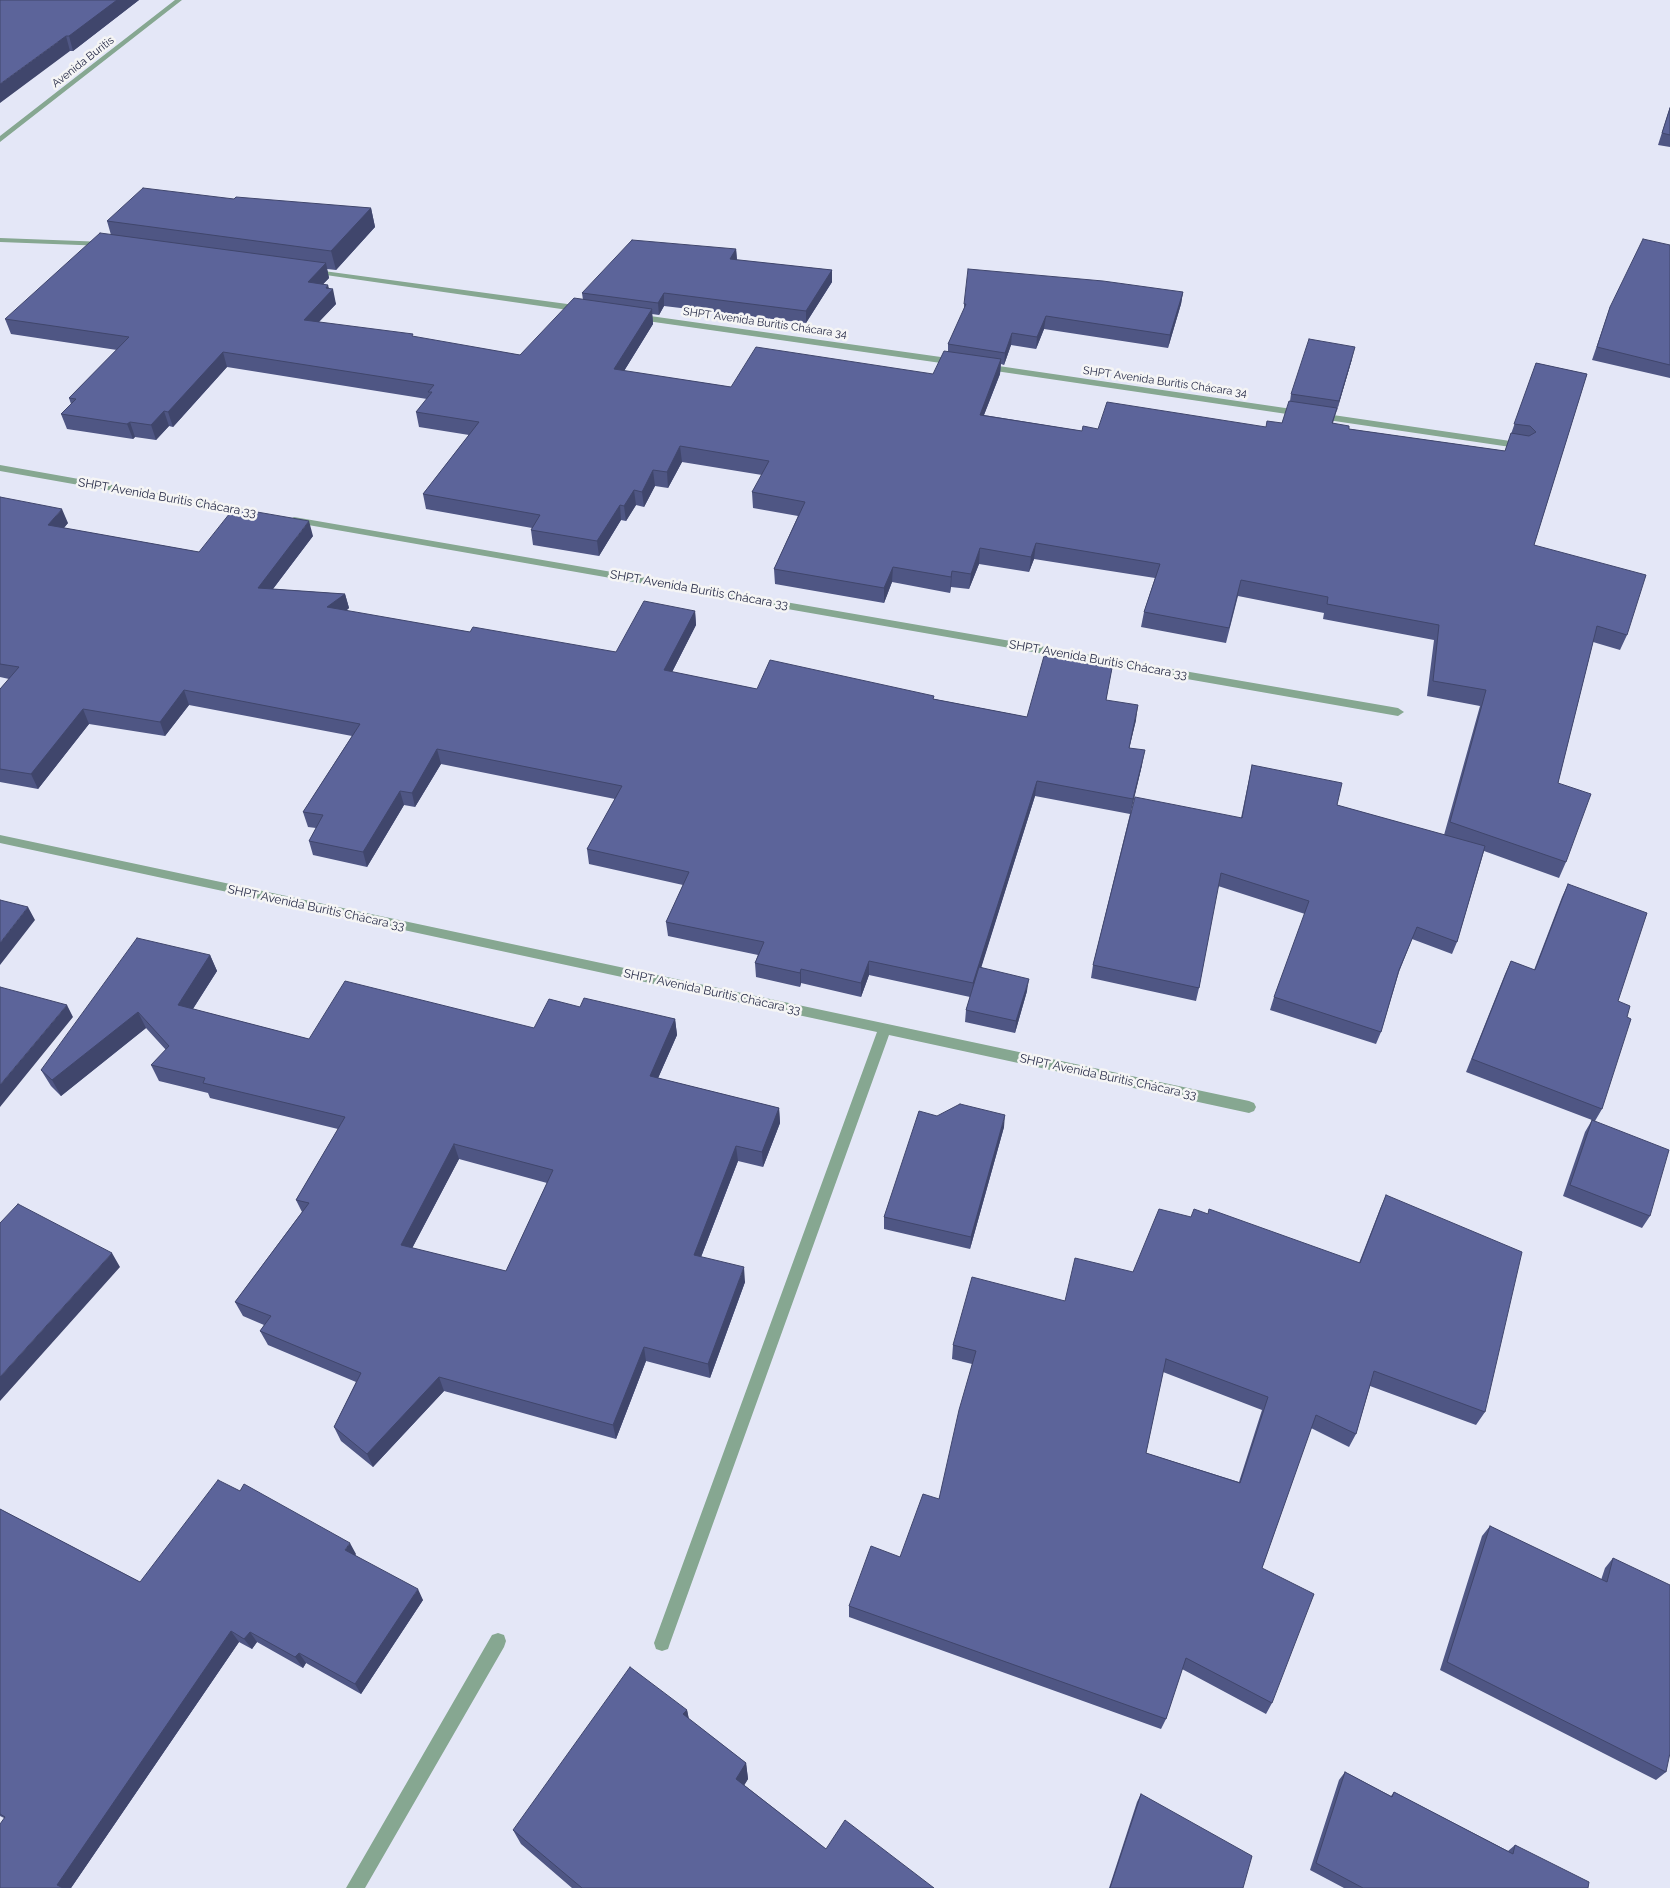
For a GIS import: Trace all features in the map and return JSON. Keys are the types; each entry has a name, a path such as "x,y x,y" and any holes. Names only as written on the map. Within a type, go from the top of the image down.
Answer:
{"street":[{"name":"Avenida Buritis","path":"0,140 179,0"},
{"path":"0,240 119,244"},
{"path":"306,270 590,310"},
{"name":"SHPT Avenida Buritis Chácara 34","path":"629,316 963,364"},
{"name":"SHPT Avenida Buritis Chácara 34","path":"973,365 1524,446"},
{"name":"SHPT Avenida Buritis Chácara 33","path":"0,468 256,513"},
{"name":"SHPT Avenida Buritis Chácara 33","path":"286,518 1398,712"},
{"name":"SHPT Avenida Buritis Chácara 33","path":"0,840 1249,1106"},
{"path":"662,1643 885,1029"},
{"path":"355,1888 498,1641"}],"building":[{"path":"0,0 117,0 0,84"},
{"path":"1670,108 1670,135 1662,133"},
{"path":"143,188 234,199 236,197 371,208 331,251 107,221"},
{"path":"100,233 326,263 308,282 328,285 326,288 333,289 304,320 413,334 412,336 520,355 574,298 652,309 614,369 731,387 756,347 933,374 944,351 1001,359 980,415 1082,431 1083,426 1098,429 1107,402 1266,427 1267,421 1282,423 1289,401 1337,408 1332,423 1349,426 1349,429 1505,451 1511,433 1529,436 1536,432 1530,426 1514,424 1536,363 1587,374 1534,545 1646,575 1627,635 1597,626 1558,783 1591,794 1566,862 1450,822 1486,690 1433,681 1439,625 1327,604 1328,597 1241,580 1229,628 1144,612 1160,564 1036,543 1031,557 980,548 971,574 952,571 951,577 893,567 884,588 774,569 805,502 752,492 769,461 680,446 667,472 653,470 642,492 634,490 624,506 620,505 597,541 531,530 540,515 423,494 479,422 416,412 432,392 428,392 434,385 223,352 168,412 164,411 151,425 130,422 127,424 61,414 76,399 69,398 129,337 5,319"},
{"path":"1643,239 1670,245 1670,365 1597,347 1610,307"},
{"path":"632,240 736,249 730,259 832,270 806,311 664,293 658,303 582,293"},
{"path":"968,269 1103,281 1183,292 1170,335 1046,316 1037,337 1012,333 1005,353 948,344 966,304 964,304"},
{"path":"1309,339 1355,347 1339,401 1291,394"},
{"path":"0,497 62,509 48,525 199,552 234,508 309,521 258,588 345,594 327,607 470,632 473,627 616,652 644,601 695,611 664,670 757,689 770,660 934,696 933,699 1027,717 1044,656 1112,668 1106,700 1138,705 1129,748 1145,750 1133,799 1037,781 973,983 869,961 861,983 801,969 800,973 755,963 764,942 666,922 689,872 587,849 622,786 437,749 412,793 400,791 363,852 309,841 323,815 303,812 360,724 184,690 160,722 83,709 31,774 0,769 0,689 19,667 0,664"},
{"path":"1252,765 1342,783 1337,805 1485,846 1457,942 1417,927 1399,970 1381,1032 1274,997 1309,901 1221,873 1199,988 1093,965 1135,797 1242,818"},
{"path":"1568,884 1647,913 1618,1001 1630,1006 1627,1017 1631,1019 1602,1109 1472,1059 1511,961 1535,970"},
{"path":"0,900 28,907 0,943"},
{"path":"137,938 210,955 178,1005 309,1039 345,981 534,1028 549,999 580,1007 584,998 675,1019 650,1076 779,1108 762,1152 736,1146 694,1255 744,1267 708,1364 644,1347 613,1425 439,1377 367,1454 334,1427 361,1373 260,1331 271,1316 235,1302 309,1203 296,1200 345,1117 203,1083 205,1078 151,1065 169,1046 138,1012 52,1080 41,1070","holes":["454,1144 553,1170 506,1271 401,1245"]},
{"path":"979,967 1029,979 1016,1021 966,1010"},
{"path":"0,987 67,1005 0,1085"},
{"path":"960,1104 1005,1115 971,1237 884,1217 919,1111 937,1116"},
{"path":"1592,1120 1669,1150 1650,1216 1570,1185"},
{"path":"1386,1195 1522,1252 1485,1412 1374,1371 1356,1434 1316,1415 1262,1568 1314,1594 1272,1703 1186,1658 1166,1719 849,1606 871,1546 900,1557 923,1494 939,1499 959,1410 976,1351 953,1345 972,1277 1065,1301 1075,1258 1133,1272 1159,1209 1191,1217 1194,1209 1208,1214 1209,1209 1360,1263","holes":["1166,1359 1268,1397 1240,1483 1146,1453"]},
{"path":"18,1204 112,1253 0,1377 0,1223"},
{"path":"218,1480 240,1491 244,1484 350,1543 345,1550 418,1589 355,1684 299,1653 295,1657 250,1632 244,1639 231,1631 57,1885 63,1888 0,1888 0,1824 5,1817 0,1814 0,1509 140,1582"},
{"path":"1490,1526 1607,1582 1613,1558 1670,1585 1670,1753 1666,1772 1447,1662"},
{"path":"630,1667 687,1710 683,1714 746,1763 736,1779 826,1849 845,1820 934,1888 582,1888 513,1830"},
{"path":"1345,1772 1392,1797 1394,1792 1513,1854 1515,1845 1589,1882 1588,1888 1363,1888 1316,1863"},
{"path":"1141,1794 1252,1856 1243,1888 1110,1888"}]}
